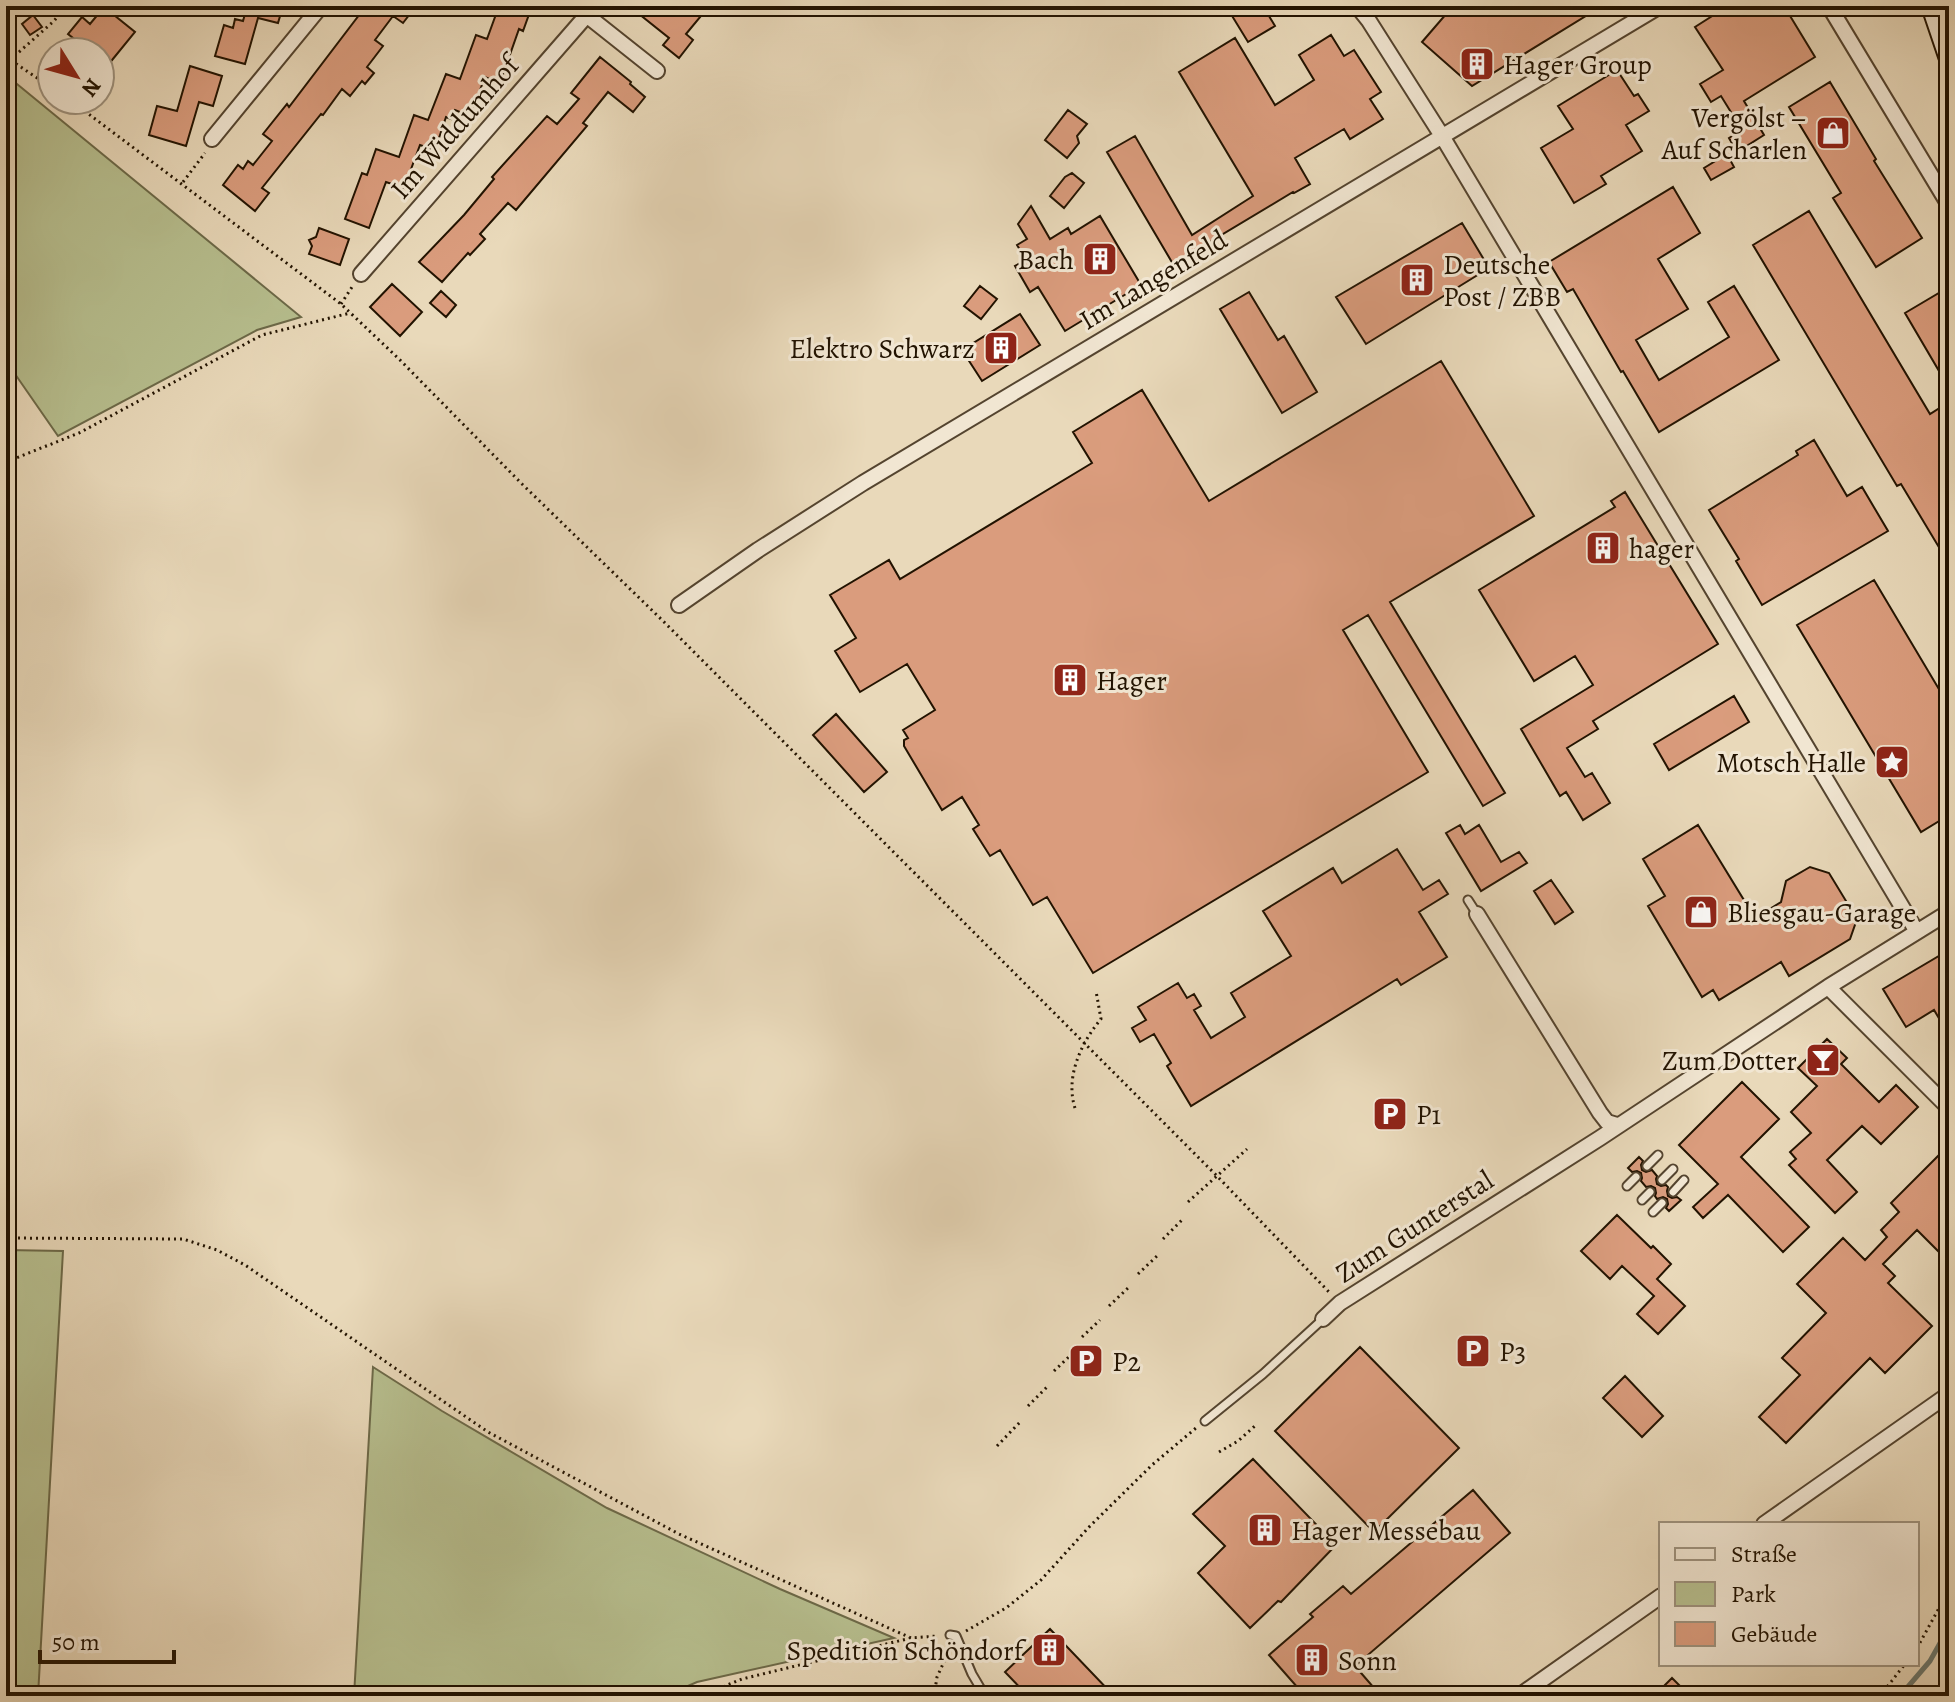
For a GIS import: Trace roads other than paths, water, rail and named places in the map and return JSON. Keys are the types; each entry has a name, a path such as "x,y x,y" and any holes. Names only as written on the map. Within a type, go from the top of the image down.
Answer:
{"main road":[{"path":"1935,16 1949,56"}],"street":[{"path":"212,139 321,6"},
{"path":"1357,6 1442,136 1917,932"},
{"name":"Im Langenfeld","path":"679,605 863,483 1660,6"},
{"path":"1829,6 1949,205"},
{"path":"581,11 657,71"},
{"name":"Im Widdumhof","path":"361,274 581,11"},
{"name":"Zum Gunterstal","path":"1323,1319 1340,1303 1949,912"},
{"path":"1477,914 1600,1113 1607,1122 1617,1125"},
{"path":"1828,987 1949,1108"},
{"path":"1767,1522 1949,1394"},
{"path":"1519,1696 1659,1597"}],"lane":[{"path":"1468,900 1477,914"},
{"path":"1647,1166 1658,1155"},
{"path":"1662,1180 1673,1169"},
{"path":"1627,1186 1636,1177"},
{"path":"1673,1192 1684,1180"},
{"path":"1642,1200 1650,1192"},
{"path":"1653,1212 1662,1203"},
{"name":"Zum Gunterstal","path":"1205,1421 1323,1319"},
{"path":"953,1636 985,1696"}],"waterway":[{"path":"1900,1696 1930,1661 1949,1627"}],"place":[{"name":"Hager Group","path":"1477,64"},
{"name":"Vergölst – Auf Scharlen","path":"1833,133"},
{"name":"Bach","path":"1100,259"},
{"name":"Deutsche Post / ZBB","path":"1417,280"},
{"name":"Elektro Schwarz","path":"1001,348"},
{"name":"hager","path":"1603,548"},
{"name":"Hager","path":"1070,680"},
{"name":"Motsch Halle","path":"1892,762"},
{"name":"Bliesgau-Garage","path":"1701,912"},
{"name":"Zum Dotter","path":"1823,1060"},
{"name":"P1","path":"1390,1114"},
{"name":"P3","path":"1473,1351"},
{"name":"P2","path":"1086,1361"},
{"name":"Hager Messebau","path":"1265,1530"},
{"name":"Spedition Schöndorf","path":"1049,1650"},
{"name":"Sonn","path":"1312,1660"}]}
